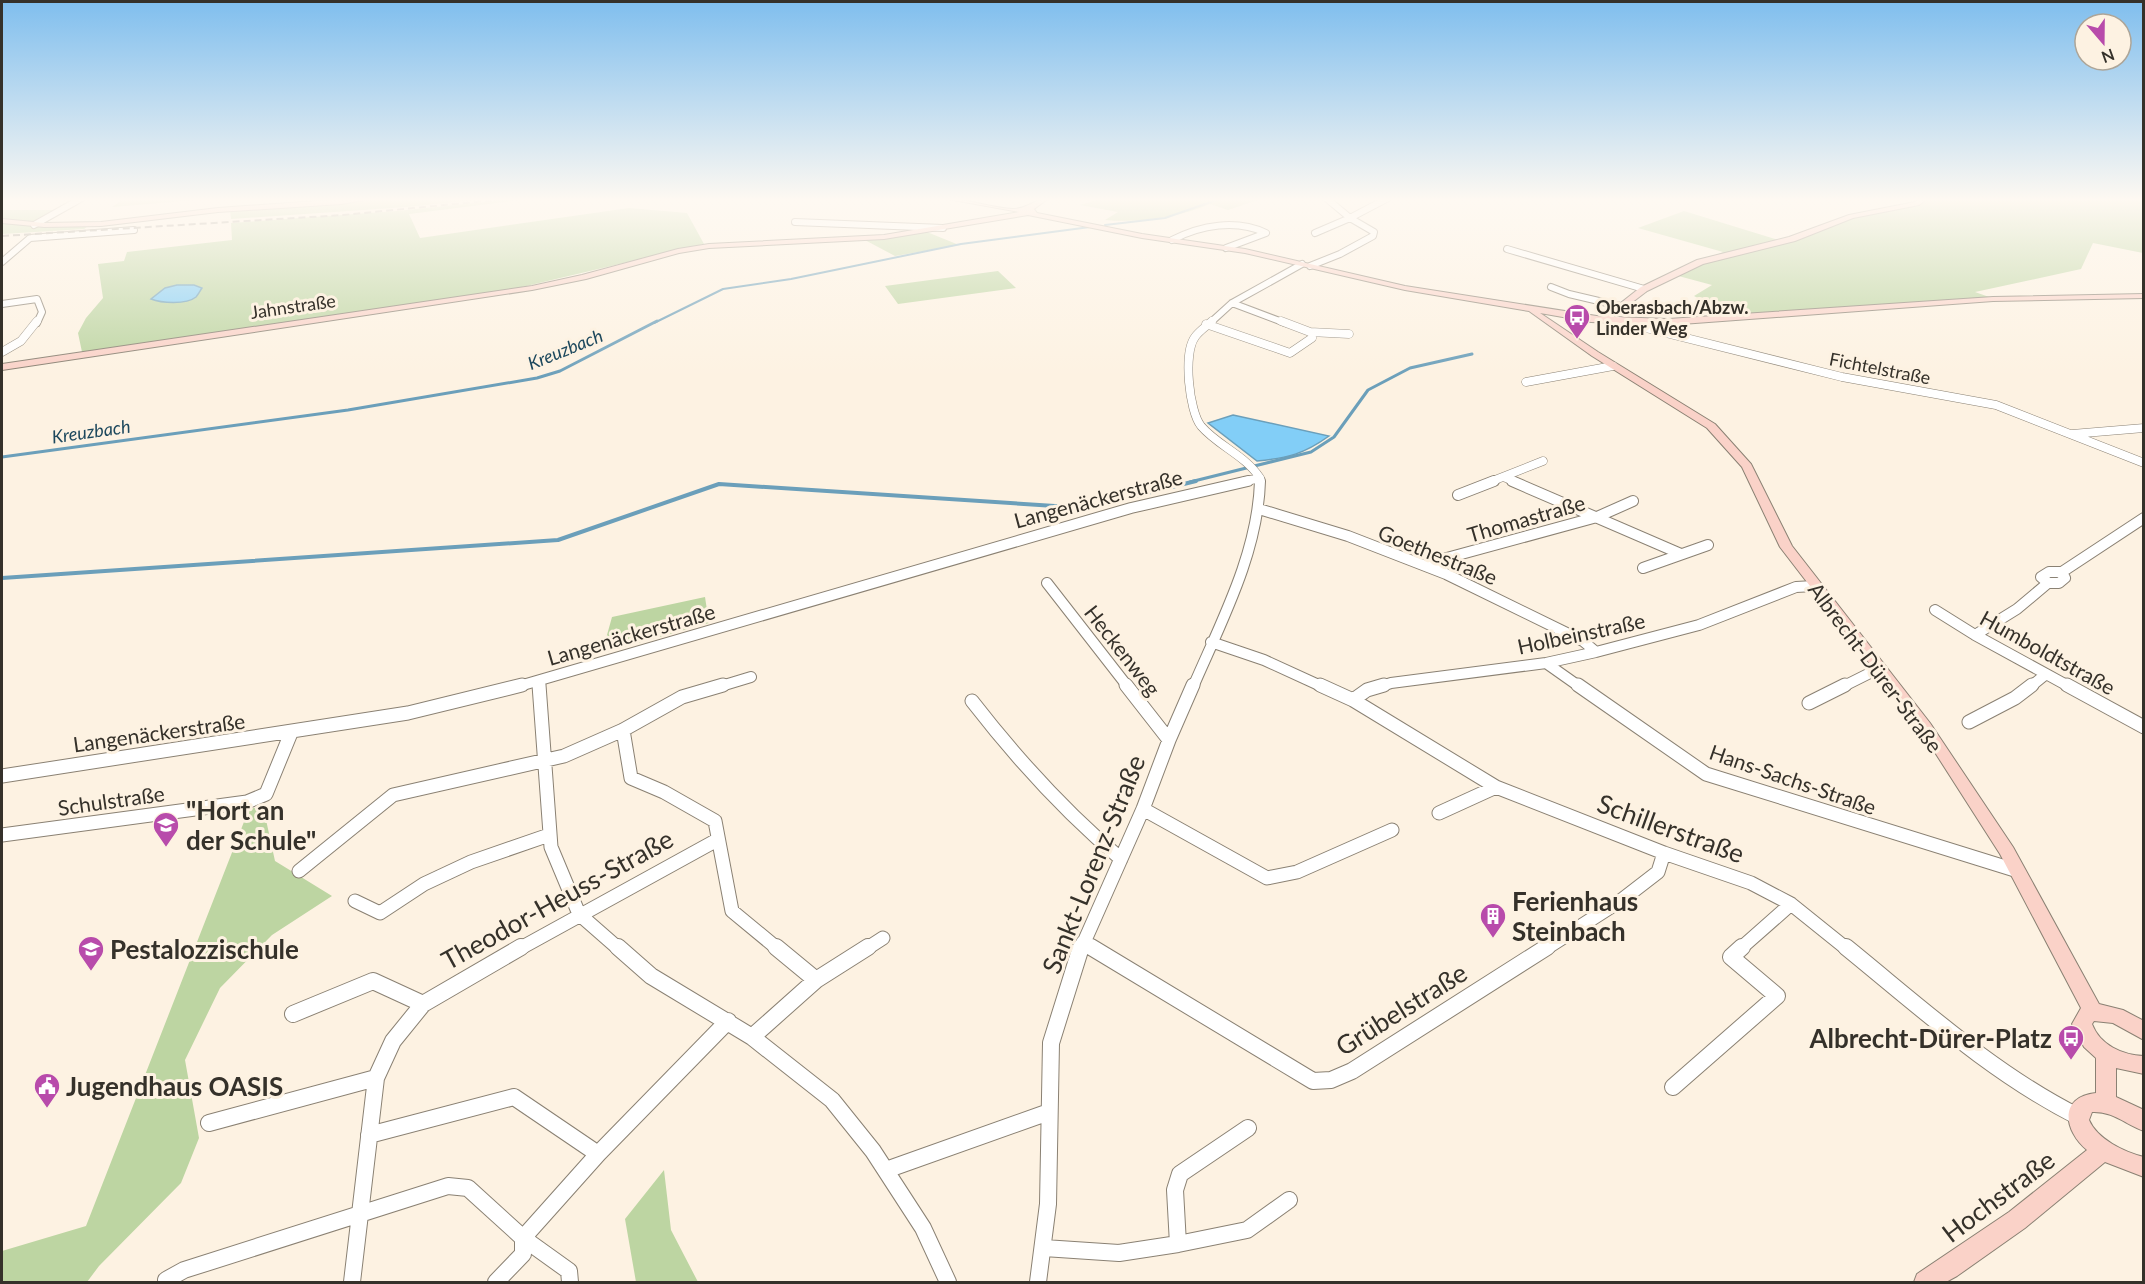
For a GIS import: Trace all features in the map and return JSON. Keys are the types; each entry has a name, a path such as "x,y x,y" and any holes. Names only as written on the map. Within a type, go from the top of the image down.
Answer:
{"street":[{"name":"Jahnstraße","path":"2,367 532,288 653,258"},
{"name":"Albrecht-Dürer-Straße","path":"1273,258 1405,288 1531,311 1613,366 1706,422 1747,466 1786,547 1814,586 1925,726 2018,871 2092,1012"},
{"path":"1260,478 1253,467 1201,426 1191,404 1189,351 1195,337 1206,324 1232,303 1306,265 1328,258"},
{"path":"1536,258 1644,289"},
{"path":"1606,319 1644,289 1681,270 1712,258"},
{"path":"1551,287 1569,294 1620,306"},
{"path":"1531,311 1606,319 1668,322 1811,314 2000,298 2144,296"},
{"path":"2,304 37,298 42,312 25,339 2,352"},
{"path":"1232,303 1310,332 1349,334"},
{"name":"Fichtelstraße","path":"1606,319 1684,336 1851,379 1986,403 2144,463"},
{"path":"1206,324 1290,353 1312,338"},
{"path":"1526,382 1613,366"},
{"path":"2068,434 2144,428"},
{"path":"1458,495 1506,478 1543,461"},
{"name":"Sankt-Lorenz-Straße","path":"1038,1282 1048,1204 1051,1043 1083,942 1122,859 1248,551 1258,509 1260,478"},
{"name":"Langenäckerstraße","path":"2,776 114,757 291,733 408,713 539,681 1131,508 1260,478"},
{"path":"1506,478 1681,554"},
{"name":"Thomastraße","path":"1428,567 1443,559 1597,517 1633,501"},
{"name":"Goethestraße","path":"1258,509 1348,536 1428,567 1540,619 1583,641 1596,652"},
{"path":"1975,635 2017,609 2048,583 2059,583 2065,578 2062,572 2144,518"},
{"path":"1643,568 1708,544"},
{"name":"Heckenweg","path":"1047,583 1169,740"},
{"name":"Holbeinstraße","path":"1353,700 1367,690 1391,683 1546,663 1596,652 1699,625 1796,587 1814,586"},
{"name":"Humboldtstraße","path":"1935,610 1975,635 2144,727"},
{"name":"Schillerstraße","path":"1211,642 1264,660 1353,700 1496,787 1664,853 1751,883 1791,904 1998,1068 2045,1100 2079,1117"},
{"name":"Hans-Sachs-Straße","path":"1546,663 1706,774 2018,871"},
{"path":"1809,703 1880,668"},
{"path":"1969,722 2015,698 2046,674"},
{"path":"299,871 393,795 564,756 623,730 681,697 751,677"},
{"path":"539,681 551,847 579,914 651,976 752,1037 832,1100 886,1170 923,1228 948,1282"},
{"path":"972,700 1041,785 1089,833 1122,859"},
{"path":"623,730 631,778 664,792 715,821 732,911 816,980"},
{"name":"Schulstraße","path":"2,835 247,802 266,794 291,733"},
{"path":"1440,813 1496,787"},
{"path":"1143,809 1267,878 1297,872 1392,830"},
{"path":"355,902 380,913 424,884 471,862 549,835"},
{"name":"Theodor-Heuss-Straße","path":"352,1282 362,1213 376,1078 393,1041 423,1004 579,914 717,840"},
{"name":"Grübelstraße","path":"1083,942 1313,1081 1331,1080 1352,1071 1623,899 1658,872 1664,853"},
{"path":"1673,1087 1776,996 1731,957 1791,904"},
{"path":"752,1037 816,980 883,938"},
{"path":"293,1014 373,981 423,1004"},
{"path":"2144,1032 2119,1017 2092,1012 2083,1018 2084,1030 2094,1045 2121,1061 2144,1065"},
{"path":"496,1282 523,1254 523,1238 598,1154 728,1021"},
{"path":"2106,1053 2106,1104"},
{"path":"209,1123 376,1078"},
{"path":"369,1135 514,1096 598,1154"},
{"path":"2144,1122 2126,1110 2106,1104 2085,1105 2080,1110 2079,1117 2085,1133 2103,1150 2128,1164 2144,1167"},
{"path":"886,1170 1049,1112"},
{"path":"1178,1244 1175,1190 1180,1174 1248,1128"},
{"name":"Hochstraße","path":"1925,1282 1966,1258 2050,1196 2103,1150"},
{"path":"166,1280 184,1270 448,1186 468,1188 523,1238 569,1270 570,1282"},
{"path":"1044,1248 1119,1253 1178,1244 1247,1230 1289,1200"}],"green space":[{"path":"125,258 645,258 518,288 82,352 78,333 86,318 103,298 98,264 124,261"},
{"path":"1709,258 2086,258 2081,269 1975,292 1992,298 1735,317 1694,296 1712,285 1671,274"},
{"path":"998,271 1016,288 898,304 885,286"},
{"path":"705,597 709,623 602,653 612,617"},
{"path":"263,806 275,861 332,896 272,935 220,988 185,1060 199,1138 181,1183 99,1266 87,1282 2,1282 2,1251 86,1226 249,809"},
{"path":"664,1170 671,1230 698,1282 636,1282 625,1219"}],"water":[{"path":"194,285 202,288 192,300 161,302 151,299 165,288"},
{"path":"1233,415 1329,436 1295,454 1257,461 1208,423"}],"waterway":[{"name":"Kreuzbach","path":"654,323 723,289 791,279 893,258"},
{"name":"Kreuzbach","path":"2,457 348,410 537,378 560,371 657,321"},
{"path":"1190,482 1311,452 1334,437 1368,390 1410,368 1472,354"},
{"path":"2,578 558,540 719,484 1086,508 1196,481"}],"place":[{"name":"Oberasbach/Abzw. Linder Weg","path":"1577,340"},
{"name":"\"Hort an der Schule\"","path":"166,848"},
{"name":"Ferienhaus Steinbach","path":"1493,939"},
{"name":"Pestalozzischule","path":"91,972"},
{"name":"Albrecht-Dürer-Platz","path":"2071,1061"},
{"name":"Jugendhaus OASIS","path":"47,1109"}]}
